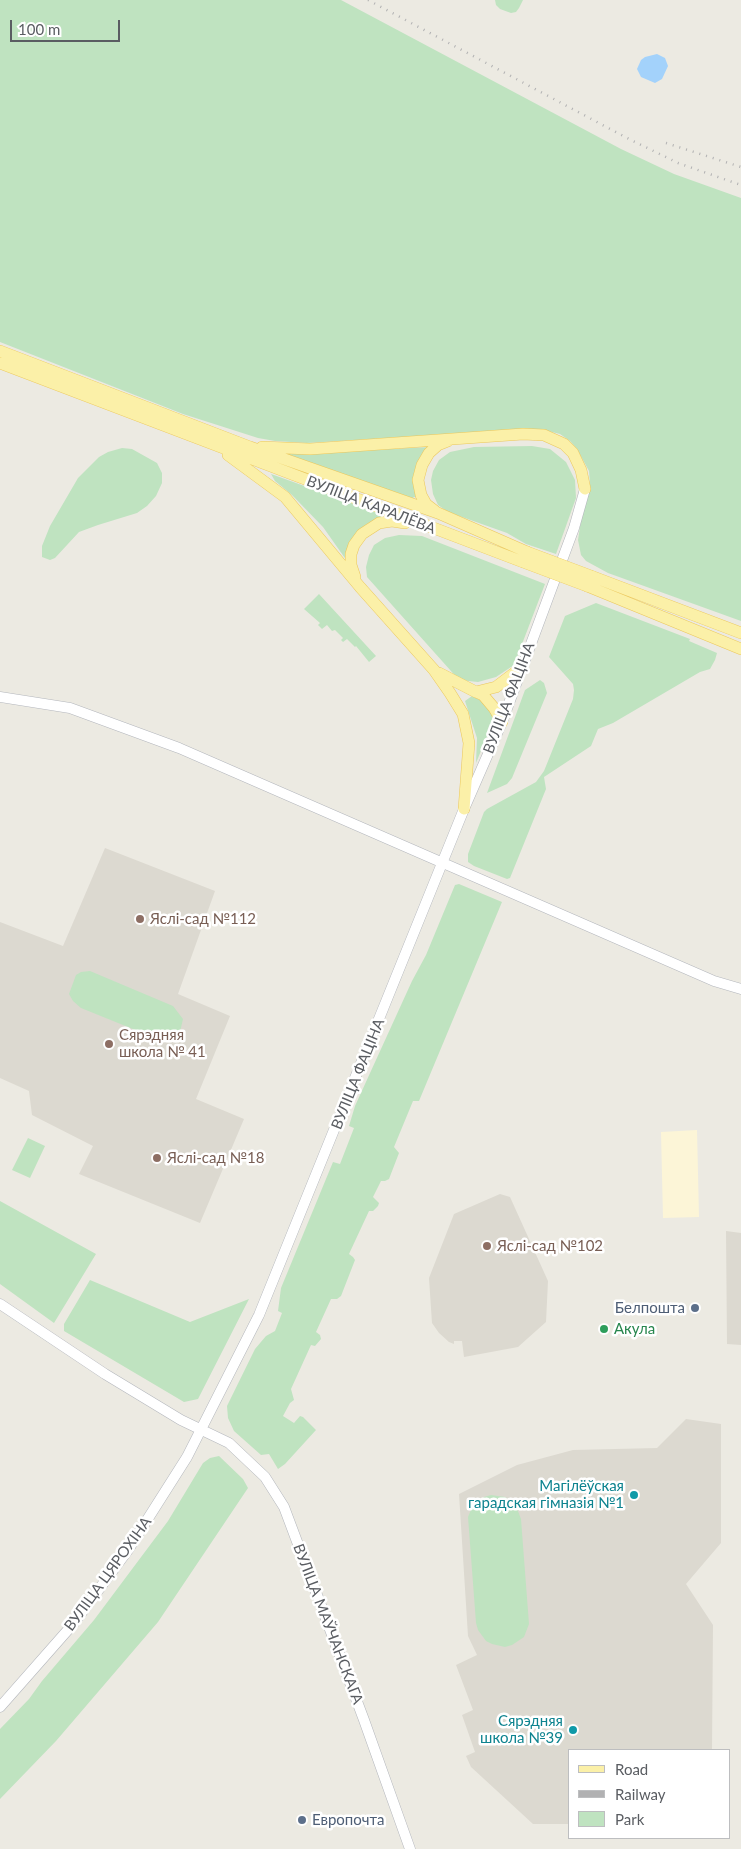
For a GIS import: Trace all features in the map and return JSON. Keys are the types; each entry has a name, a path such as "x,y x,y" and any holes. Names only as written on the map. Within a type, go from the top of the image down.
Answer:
{"main road":[{"name":"ВУЛІЦА КАРАЛЁВА","path":"0,351 250,447 438,514 525,557"},
{"name":"ВУЛІЦА КАРАЛЁВА","path":"0,363 434,529 525,557 741,633"},
{"path":"250,447 310,449 523,434 544,435 564,444 577,460 585,489"},
{"path":"438,514 426,504 421,495 418,480 422,465 429,453 438,445 453,439"},
{"path":"216,446 285,497 360,587 434,670 450,693 463,714 469,743 464,809"},
{"name":"ВУЛІЦА ФАЦІНА","path":"202,1430 259,1315 464,809 502,722 574,528 585,489"},
{"path":"360,587 351,565 351,554 354,544 362,534 379,523 392,520 434,529"},
{"name":"ВУЛІЦА КАРАЛЁВА","path":"589,581 741,649"},
{"path":"476,692 496,687 521,668"},
{"path":"434,670 483,695 494,708 502,722"},
{"path":"0,697 70,708 179,748 714,981 741,988"},
{"path":"0,1304 105,1374 181,1420 202,1430"},
{"name":"ВУЛІЦА ЦЯРОХІНА","path":"0,1707 108,1580 188,1457 202,1430"},
{"name":"ВУЛІЦА МАЎЧАНСКАГА","path":"202,1430 229,1443 244,1456 265,1477 284,1507 410,1849"}],"shaded area":[{"path":"105,848 215,891 178,994 230,1016 196,1099 244,1119 200,1223 79,1174 93,1146 32,1115 29,1091 0,1078 0,922 63,946"},
{"path":"697,1130 699,1217 663,1218 661,1132"},
{"name":"Яслі-сад №102","path":"500,1194 510,1197 548,1281 546,1322 518,1347 464,1357 462,1341 454,1341 454,1344 449,1342 432,1323 429,1278 454,1214"},
{"path":"726,1231 741,1233 741,1345 727,1344"},
{"path":"686,1419 721,1424 721,1543 686,1584 713,1625 712,1749 568,1749 568,1824 533,1824 471,1767 466,1756 475,1752 462,1715 473,1710 456,1665 477,1655 468,1636 459,1494 517,1465 573,1450 657,1448"}],"green space":[{"path":"0,0 341,0 621,149 674,174 741,198 741,621 608,573 586,561 581,555 578,540 590,484 589,471 577,449 560,434 548,431 522,430 307,443 275,441 258,438 183,414 0,342"},
{"path":"495,0 523,0 516,12 511,13 500,9 496,5"},
{"path":"532,446 550,449 566,462 575,480 576,498 556,554 526,544 507,533 448,512 438,505 433,494 431,480 433,471 439,460 450,452 474,447"},
{"path":"431,447 417,496 410,499 286,454"},
{"path":"122,448 132,449 157,463 162,473 162,483 156,496 137,513 79,532 55,558 50,560 42,557 42,546 50,526 78,478 99,457"},
{"path":"271,474 385,515 367,524 356,533 347,561 323,527 292,495 275,481"},
{"path":"399,535 422,536 545,584 514,665 496,677 478,682 459,680 367,577 366,567 374,545 385,538"},
{"path":"319,594 376,656 369,662 356,646 347,639 343,642 341,640 343,638 335,630 332,631 327,625 322,629 318,625 320,623 304,609"},
{"path":"596,603 690,639 689,641 717,653 715,660 710,669 700,672 613,723 598,729 591,746 544,777 546,789 510,878 507,879 474,866 468,862 468,854 484,812 536,782 544,771 573,699 574,690 573,684 549,657 565,616"},
{"path":"540,680 544,683 547,693 512,778 507,784 487,793 525,690"},
{"path":"472,696 482,701 491,710 494,719 476,763 477,738 465,701"},
{"path":"459,884 502,902 419,1101 413,1101 394,1147 399,1153 389,1179 381,1181 373,1197 379,1203 378,1206 373,1211 369,1211 349,1254 355,1260 341,1296 337,1299 331,1299 316,1332 320,1335 321,1339 315,1346 311,1345 291,1389 294,1400 290,1403 283,1416 294,1423 300,1416 303,1417 316,1430 285,1464 278,1469 269,1454 261,1455 234,1431 228,1418 227,1406 255,1349 266,1336 275,1331 282,1313 278,1311 281,1288 333,1162 340,1164 354,1128 349,1126 355,1106 412,981 426,955 455,885"},
{"path":"90,971 173,1006 183,1019 180,1032 168,1040 160,1040 81,1008 73,1001 69,994 76,975 81,972"},
{"path":"28,1138 45,1146 30,1178 12,1170"},
{"path":"0,1201 96,1254 54,1323 0,1284"},
{"path":"90,1280 190,1322 249,1299 198,1399 184,1402 64,1331 64,1324"},
{"path":"219,1456 243,1479 248,1488 158,1622 56,1741 0,1799 0,1729 29,1699 94,1620 168,1521 203,1463 210,1458"},
{"path":"491,1495 505,1497 511,1501 516,1506 521,1519 529,1624 524,1637 505,1647 486,1641 478,1630 476,1623 468,1517 473,1505 484,1497"}],"water":[{"path":"657,54 665,58 668,66 662,79 655,83 641,77 637,69 641,60 645,57"}],"railway":[{"path":"368,0 627,138 678,163 741,185"},
{"path":"666,143 741,167"}],"place":[{"name":"Яслі-сад №112","path":"140,919"},
{"name":"Сярэдняя школа № 41","path":"109,1044"},
{"name":"Яслі-сад №18","path":"157,1158"},
{"name":"Яслі-сад №102","path":"487,1246"},
{"name":"Белпошта","path":"695,1308"},
{"name":"Акула","path":"604,1329"},
{"name":"Магілёўская гарадская гімназія №1","path":"634,1495"},
{"name":"Сярэдняя школа №39","path":"573,1730"},
{"name":"Европочта","path":"302,1820"}]}
